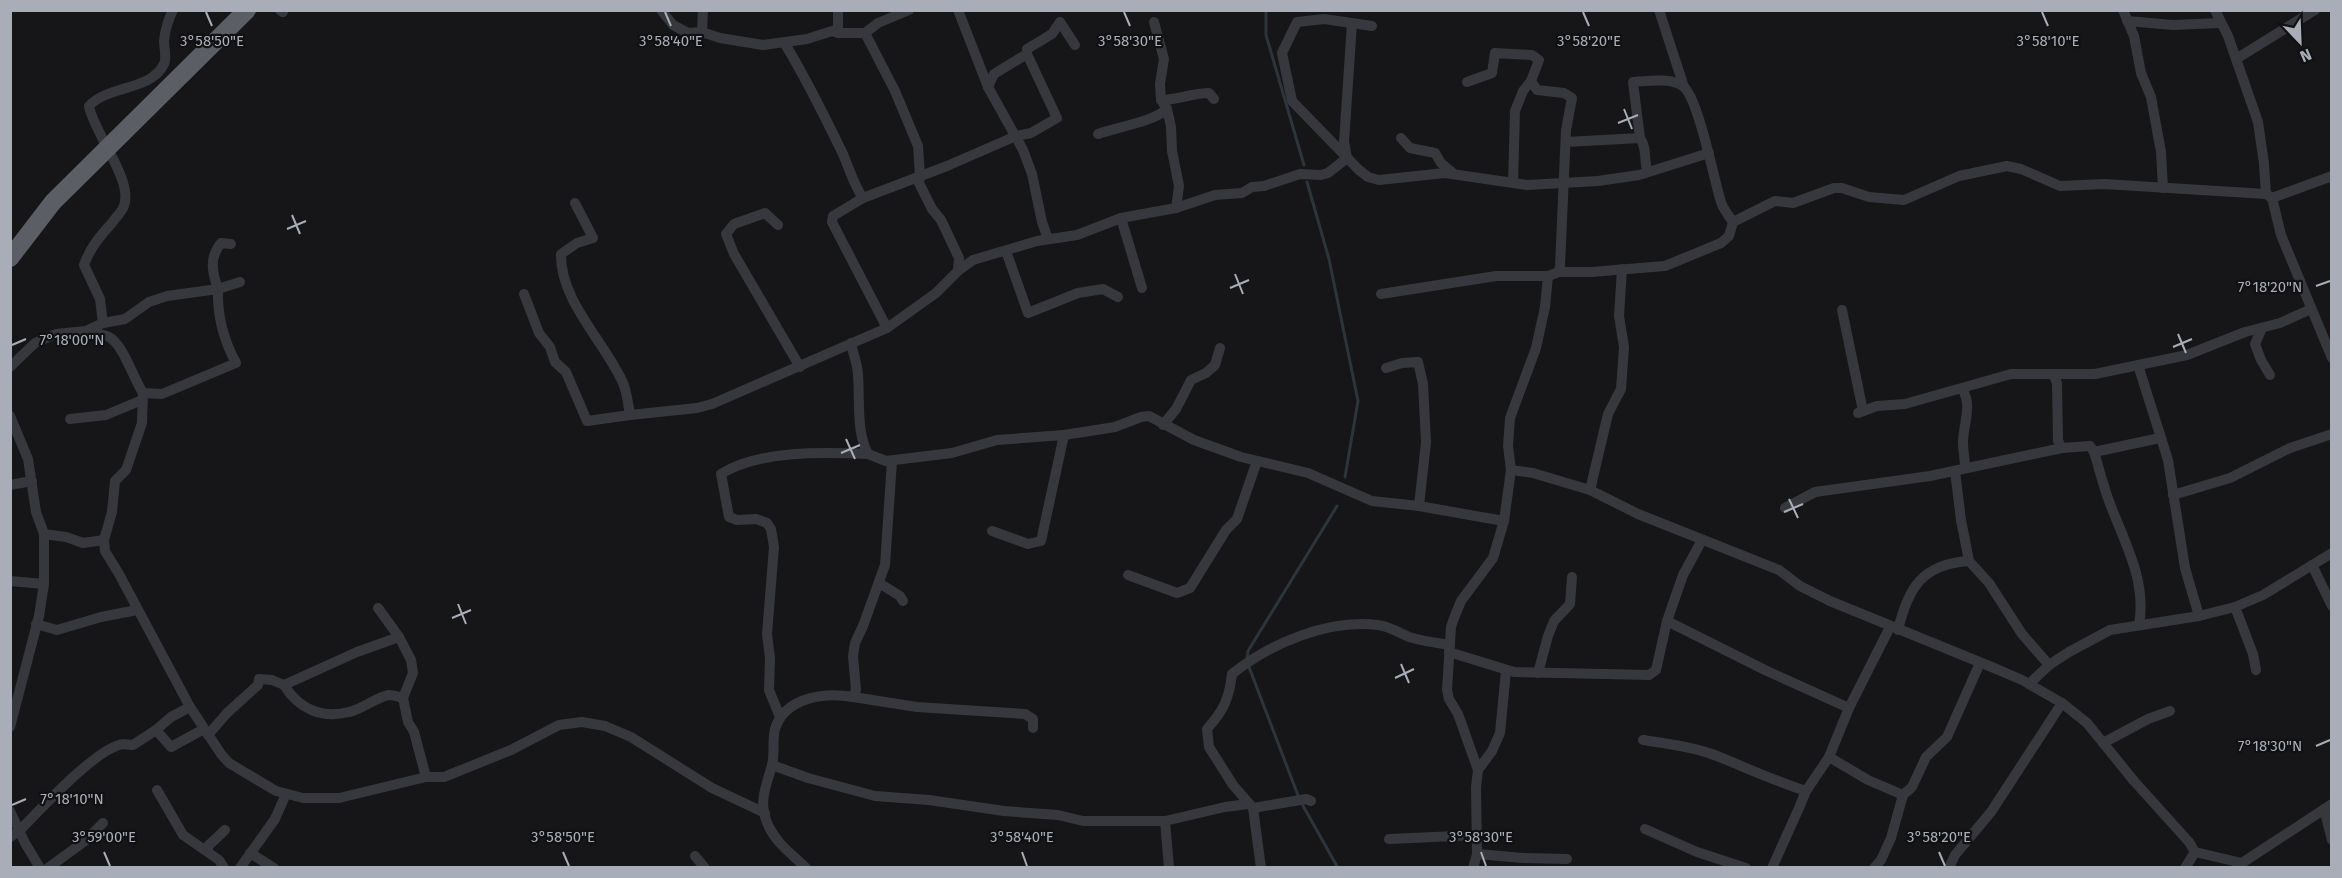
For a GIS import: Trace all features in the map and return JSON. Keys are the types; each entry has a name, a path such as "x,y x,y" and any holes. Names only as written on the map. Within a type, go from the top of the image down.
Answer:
{"highway":[{"path":"10,258 53,202 247,10"}],"street":[{"path":"103,323 100,299 89,280 84,265 95,242 124,207 126,192 105,141 91,118 89,106 95,99 127,86 147,82 155,75 165,60 165,38 169,17 173,10"},
{"path":"661,10 673,25 688,33 702,32 720,39 763,45 784,44 831,31 865,33 878,23 909,10"},
{"path":"702,32 703,10"},
{"path":"838,10 838,33"},
{"path":"958,10 988,87 1016,136 1032,174 1048,239"},
{"path":"1382,294 1496,276 1548,276 1559,272 1592,272 1665,266 1721,243 1729,236 1733,222 1722,204 1709,153 1692,102 1684,87 1659,10"},
{"path":"2215,10 2228,36 2258,122 2269,196 2281,235 2331,358"},
{"path":"2236,59 2315,10"},
{"path":"2125,16 2173,25 2220,23"},
{"path":"2125,16 2134,36 2141,73 2151,97 2161,152 2163,188"},
{"path":"1372,26 1324,19 1297,22 1282,53 1292,101 1368,177 1379,180 1414,175 1455,174 1527,185 1598,181 1648,172 1709,153"},
{"path":"887,328 832,222 833,216 863,198 920,177 1016,136 1031,133 1057,118 1027,54 1027,49 1052,34 1060,22 1075,45"},
{"path":"1154,22 1164,59 1160,84 1171,127 1172,151 1179,186 1176,208"},
{"path":"1347,158 1344,142 1352,23"},
{"path":"865,33 895,91 918,146 919,183 932,209 941,220 959,258 958,271"},
{"path":"784,44 805,78 842,153 855,186 863,198"},
{"path":"1467,82 1492,73 1495,53 1537,57 1539,60 1515,111 1513,183"},
{"path":"988,87 994,74 1027,54"},
{"path":"1531,81 1537,90 1564,93 1572,98 1566,142 1559,272"},
{"path":"1648,172 1645,144 1640,138 1634,82 1673,82 1684,87"},
{"path":"1164,104 1203,93 1209,93 1214,99"},
{"path":"1098,134 1162,113 1164,104"},
{"path":"1401,138 1410,148 1435,153 1441,164 1455,174"},
{"path":"1566,142 1640,138"},
{"path":"524,294 539,333 550,347 555,362 566,372 587,421 697,408 800,367 887,328 936,293 973,260 1048,239 1077,235 1120,218 1176,208 1215,195 1242,193 1252,187 1264,186 1300,174 1321,175 1328,173 1347,158"},
{"path":"1733,222 1775,201 1793,204 1834,188 1869,197 1904,200 1959,176 2007,166 2060,186 2104,184 2269,196 2331,176"},
{"path":"576,203 593,238 577,243 561,254 560,267 571,296 623,383 630,415"},
{"path":"778,225 765,213 734,224 726,234 734,254 800,367"},
{"path":"1120,218 1142,288"},
{"path":"70,419 106,415 142,397 162,394 236,363 228,347 217,309 218,289 212,264 214,252 221,243 231,244"},
{"path":"1006,250 1028,313 1078,293 1103,289 1118,297"},
{"path":"1590,490 1608,414 1621,389 1624,347 1619,316 1622,269"},
{"path":"1473,867 1478,854 1479,835 1476,787 1478,770 1458,714 1449,699 1451,627 1461,602 1493,558 1504,521 1511,470 1508,446 1510,418 1536,348 1545,307 1548,276"},
{"path":"10,367 35,343 56,334 86,331 103,323 125,319 149,302 167,296 218,289 240,282"},
{"path":"1842,310 1860,412 1877,406 1905,404 2010,374 2095,374 2187,355 2245,332 2280,323 2311,309"},
{"path":"2262,328 2255,344 2270,375"},
{"path":"86,331 111,338 127,360 142,397 142,423 126,470 115,481 112,512 104,540 105,551 190,707 220,754 229,763 266,786 286,794 303,798 339,798 426,777 444,777 511,750 559,725 582,722 605,726 631,737 712,788 765,813"},
{"path":"851,343 858,372 860,422 868,454"},
{"path":"1163,425 1176,409 1191,380 1206,373 1215,365 1220,348"},
{"path":"1386,368 1402,363 1418,362 1423,384 1426,442 1419,506"},
{"path":"2138,365 2168,460 2185,568 2199,616"},
{"path":"2053,374 2057,383 2058,441 2062,448"},
{"path":"1962,389 1967,396 1968,403 1960,469 1961,520 1969,561 1989,584 2022,634 2049,665"},
{"path":"10,416 28,459 36,512 44,534 44,584 36,624 16,689 10,727"},
{"path":"780,717 769,690 770,658 767,634 774,547 771,529 767,523 756,519 737,520 729,517 721,474 729,469 762,459 800,455 868,454 886,461 903,457 915,458 952,453 997,440 1064,435 1115,427 1149,416 1194,440 1257,461 1308,473 1372,501 1419,506 1504,521"},
{"path":"2173,495 2230,478 2290,448 2331,434"},
{"path":"992,531 1028,544 1041,541 1064,435"},
{"path":"2094,452 2160,438"},
{"path":"1785,508 1815,492 1897,482 2062,448 2090,446 2140,586 2143,606 2139,625"},
{"path":"853,697 856,690 853,656 855,643 885,565 892,460"},
{"path":"1128,574 1177,593 1190,588 1226,530 1237,519 1257,461"},
{"path":"1511,470 1533,473 1590,490 1638,514 1779,570 1800,586 1830,601 2030,684 2062,703 2087,723 2134,781 2189,842 2195,852 2242,863 2327,806 2331,840"},
{"path":"10,485 32,481"},
{"path":"44,534 66,537 83,543 104,540"},
{"path":"1261,867 1251,806 1209,747 1207,729 1223,712 1230,692 1232,674 1247,662 1292,640 1339,625 1381,625 1411,638 1450,649 1506,671 1649,675 1656,670 1667,621 1683,575 1702,540"},
{"path":"2030,684 2049,665 2110,630 2199,616 2235,607 2263,595 2331,553"},
{"path":"1772,867 1806,791 1829,757 1849,708 1894,629 1917,582 1933,569 1969,561"},
{"path":"2312,565 2331,606"},
{"path":"1538,673 1554,621 1570,604 1572,577"},
{"path":"10,581 44,584"},
{"path":"879,583 900,596 903,601"},
{"path":"2235,607 2253,654 2256,670"},
{"path":"378,608 399,637 411,660 413,673 403,699 426,777"},
{"path":"36,624 57,630 101,617 137,610"},
{"path":"1667,621 1767,671 1849,708"},
{"path":"284,686 357,652 399,637"},
{"path":"1874,867 1881,860 1891,838 1904,795 1912,787 1926,757 1947,737 1980,663"},
{"path":"1478,770 1492,751 1500,733 1506,671"},
{"path":"156,730 171,747 206,732 258,685 259,679 272,680 284,686 292,699 304,708 328,713 350,712 390,695 403,699"},
{"path":"800,865 776,839 768,826 762,794 772,765 775,730 780,717 798,702 839,695 917,707 1025,714 1033,718 1033,728"},
{"path":"1949,867 1955,855 1991,812 2062,703"},
{"path":"15,834 68,783 105,753 121,744 133,745 171,717 190,707"},
{"path":"2103,742 2148,719 2170,711"},
{"path":"1643,740 1685,747 1716,756 1774,781 1806,791"},
{"path":"1829,757 1868,780 1904,795"},
{"path":"772,765 819,782 875,796 929,800 1004,811 1058,814 1083,821 1164,821 1225,807 1306,799 1311,801"},
{"path":"158,790 183,835 219,860 224,867"},
{"path":"240,867 275,819 286,794"},
{"path":"10,811 15,834 40,867"},
{"path":"1164,821 1169,867"},
{"path":"48,867 85,841 103,824"},
{"path":"1645,829 1697,852 1746,867"},
{"path":"208,852 208,846 225,830"},
{"path":"1389,839 1479,835"},
{"path":"2185,867 2195,852"},
{"path":"250,853 274,867"},
{"path":"1478,854 1567,859"},
{"path":"695,856 705,867"}],"waterway":[{"path":"1266,10 1266,35 1304,165"},
{"path":"1307,182 1329,259 1358,401 1345,477"},
{"path":"1247,660 1248,651 1337,506"},
{"path":"1249,667 1299,798"},
{"path":"1302,804 1338,868"}]}
